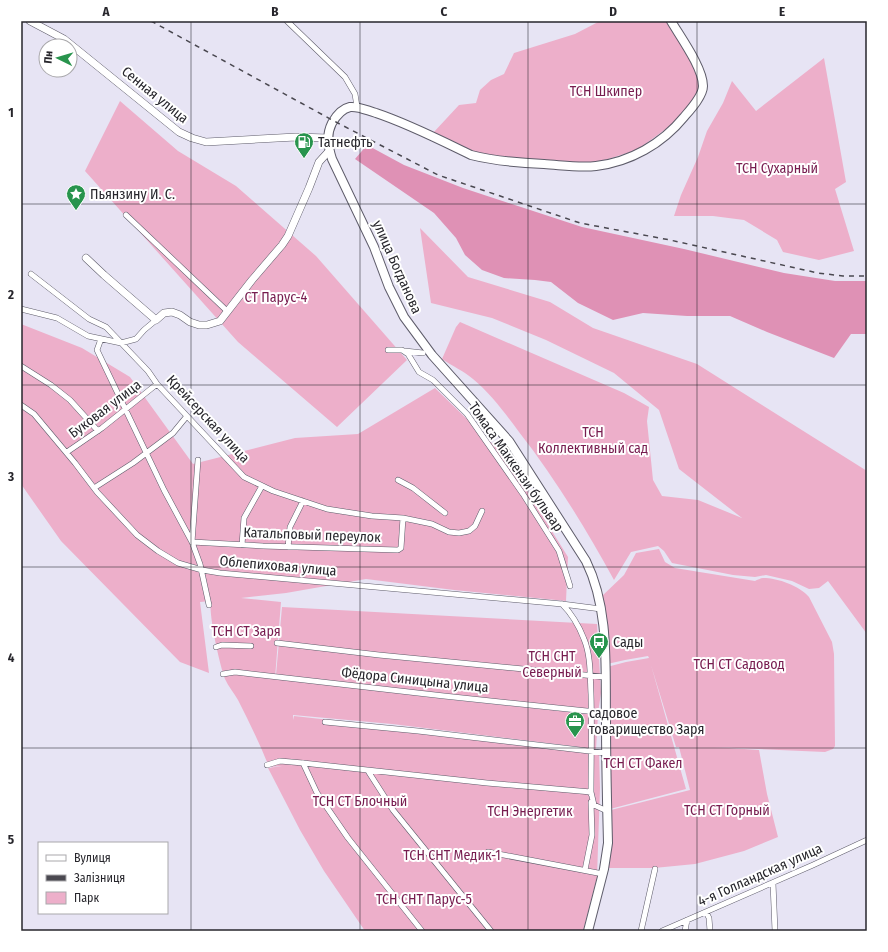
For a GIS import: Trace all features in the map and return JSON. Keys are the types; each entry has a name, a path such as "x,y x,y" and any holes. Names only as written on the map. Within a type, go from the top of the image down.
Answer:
{"main road":[{"path":"357,108 393,119 471,155 521,163 572,166 595,166 618,162 631,158 644,151 668,134 694,107 703,89 702,78 698,69 672,21"},
{"name":"улица Богданова","path":"357,108 347,108 340,112 330,127 328,138 329,151 374,247 389,287 404,317 432,354 501,430 517,451 586,561 593,576 601,609 605,677 608,843 603,874 588,931"}],"street":[{"name":"Сенная улица","path":"30,21 64,39 179,132 192,138 206,142 296,137 328,138"},
{"path":"287,21 345,77 356,94 357,108"},
{"path":"21,309 57,318 88,336 121,343 136,340 144,330 164,313 172,312 180,315 190,322 199,325 207,325 220,321 288,236 319,162 329,151"},
{"path":"126,215 227,311"},
{"path":"86,258 156,320"},
{"name":"Крейсерская улица","path":"30,274 89,319 106,327 148,371 157,384 186,416 244,477 273,491 327,509 372,516 403,518 432,524 449,532 459,534 469,531 475,526 482,511"},
{"path":"100,339 97,350 146,453 192,542 202,570 209,605"},
{"path":"388,350 423,353"},
{"name":"Томаса Маккензи бульвар","path":"402,350 408,354 419,372 432,380 467,414 492,449 559,551 570,586"},
{"path":"21,366 51,385 70,400 98,431"},
{"name":"Буковая улица","path":"67,452 98,431 157,384"},
{"name":"Облепиховая улица","path":"21,405 34,414 67,452 94,488 137,535 158,551 178,563 202,570 220,573 562,604 601,609"},
{"path":"94,488 174,433 186,416"},
{"path":"192,542 198,460"},
{"path":"398,480 413,488 445,514"},
{"path":"242,545 244,518 262,486"},
{"path":"288,547 290,527 303,501"},
{"name":"Катальповый переулок","path":"192,542 288,547 398,550 401,548 403,518"},
{"path":"562,604 570,612 584,640 588,652 592,711 592,835 585,870"},
{"path":"277,642 379,655 590,677 605,677"},
{"path":"216,646 251,646"},
{"name":"Фёдора Синицына улица","path":"223,674 235,672 606,713"},
{"path":"325,722 418,731 606,753"},
{"path":"267,765 280,761 487,783 591,792"},
{"path":"303,763 317,793 348,838 422,931"},
{"path":"368,771 394,810 491,931"},
{"path":"591,792 594,805 607,811"},
{"name":"4-я Голландская улица","path":"662,931 867,840"},
{"path":"488,852 603,874"},
{"path":"641,931 655,869"},
{"path":"773,883 775,931"},
{"path":"706,912 709,918 710,931"},
{"path":"685,931 688,920"}],"green space":[{"name":"ТСН Шкипер","path":"600,21 668,21 697,73 699,90 691,104 670,126 637,150 595,163 520,161 473,153 433,133 459,105 476,103 480,90 491,80 504,74 514,53 575,34"},
{"name":"ТСН Сухарный","path":"824,58 846,182 835,189 854,251 819,260 783,252 777,240 744,220 713,216 674,216 707,131 723,103 732,81 756,111"},
{"name":"СТ Парус-4","path":"120,101 178,151 236,186 316,256 407,360 337,427 238,342 85,171"},
{"name":"ТСН Коллективный сад","path":"420,228 468,277 550,302 593,328 697,364 867,471 867,634 828,581 819,588 809,589 792,581 766,575 755,577 733,575 672,563 664,551 658,546 631,552 614,580 581,523 557,486 532,449 503,411 492,397 466,373 442,359 456,327 460,322 624,393 649,407 647,421 653,480 662,496 698,500 742,518 679,469 659,410 614,373 546,340 492,318 431,303"},
{"path":"21,324 82,348 130,377 193,464 295,438 358,434 435,388 506,457 568,557 566,601 454,590 366,579 286,593 241,598 281,602 275,678 445,699 598,715 596,749 392,724 293,715 293,720 294,716 599,750 600,788 597,877 583,931 365,931 324,871 300,830 268,768 282,766 269,767 238,700 225,679 213,628 211,601 200,602 209,673 180,662 61,541 21,484"},
{"name":"ТСН СТ Садовод","path":"659,549 665,562 675,568 755,581 763,578 775,579 800,589 809,597 832,642 834,654 835,746 833,749 825,752 714,747 759,750 767,794 778,837 744,851 695,864 654,868 606,868 611,810 690,790 679,747 676,747 651,665 686,789 610,809 607,667 649,658 648,656 607,664 601,597 624,575 636,553"},
{"name":"ТСН СНТ Северный","path":"282,607 597,624 601,693 598,713 276,675"}],"shaded area":[{"path":"367,145 404,165 463,188 582,227 784,273 835,281 867,281 867,334 851,334 834,358 730,316 687,316 643,313 613,320 578,303 551,282 504,278 482,270 465,255 456,238 434,213 355,159"}],"railway":[{"path":"151,21 334,121 438,175 580,223 670,240 818,273 843,276 867,276"}],"place":[{"name":"Татнефть","path":"304,159"},
{"name":"Пьянзину И. С.","path":"76,211"},
{"name":"Сады","path":"599,659"},
{"name":"садовое товарищество Заря","path":"575,738"}],"park label":[{"name":"ТСН СТ Заря","path":"246,631"},
{"name":"ТСН СТ Факел","path":"643,763"},
{"name":"ТСН СТ Блочный","path":"360,801"},
{"name":"ТСН СТ Горный","path":"727,810"},
{"name":"ТСН Энергетик","path":"530,811"},
{"name":"ТСН СНТ Медик-1","path":"452,855"},
{"name":"ТСН СНТ Парус-5","path":"424,899"}]}
